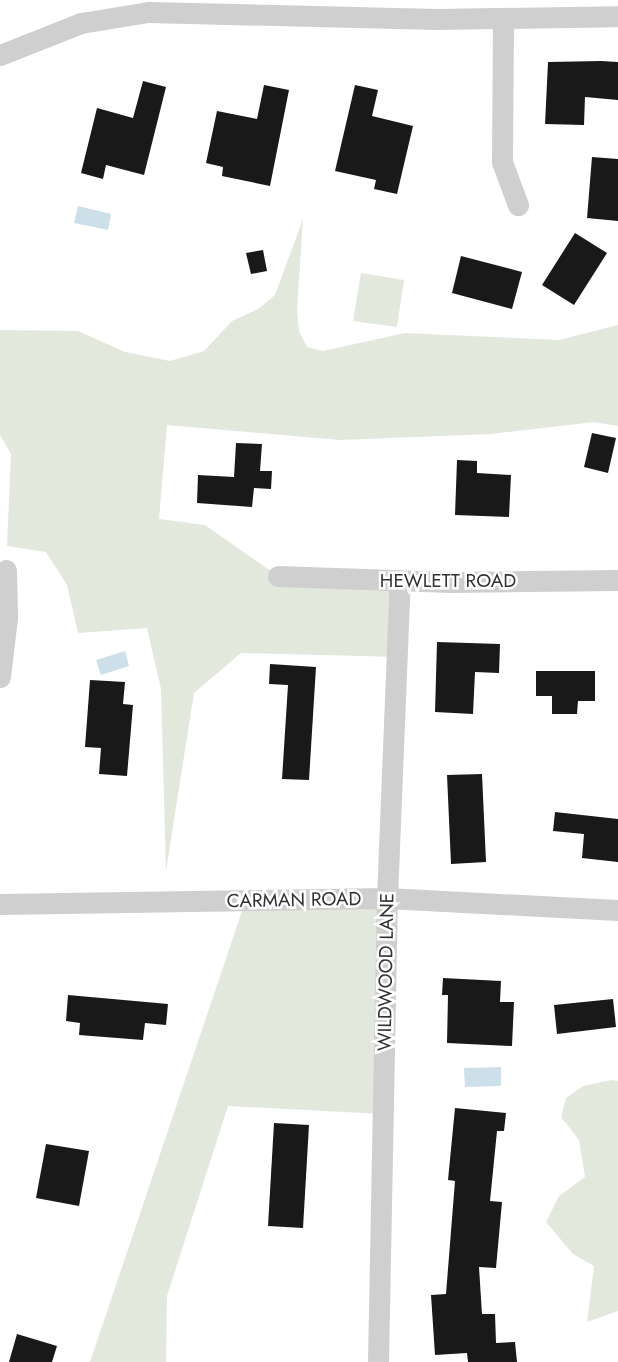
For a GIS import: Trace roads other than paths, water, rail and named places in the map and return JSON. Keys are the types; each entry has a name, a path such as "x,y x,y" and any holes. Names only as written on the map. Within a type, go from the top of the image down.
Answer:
{"street":[{"path":"0,55 81,23 148,12 503,18 618,16"},
{"path":"503,18 502,162 518,205"},
{"path":"0,677 7,617 6,570"},
{"name":"HEWLETT ROAD","path":"278,576 400,581 618,580"},
{"name":"WILDWOOD LANE","path":"378,1362 387,898 400,581"},
{"name":"CARMAN ROAD","path":"0,904 387,898 618,910"}],"water":[{"path":"78,206 111,214 108,230 74,223"},
{"path":"125,651 129,666 101,675 96,660"},
{"path":"501,1067 501,1086 465,1087 464,1068"}]}
